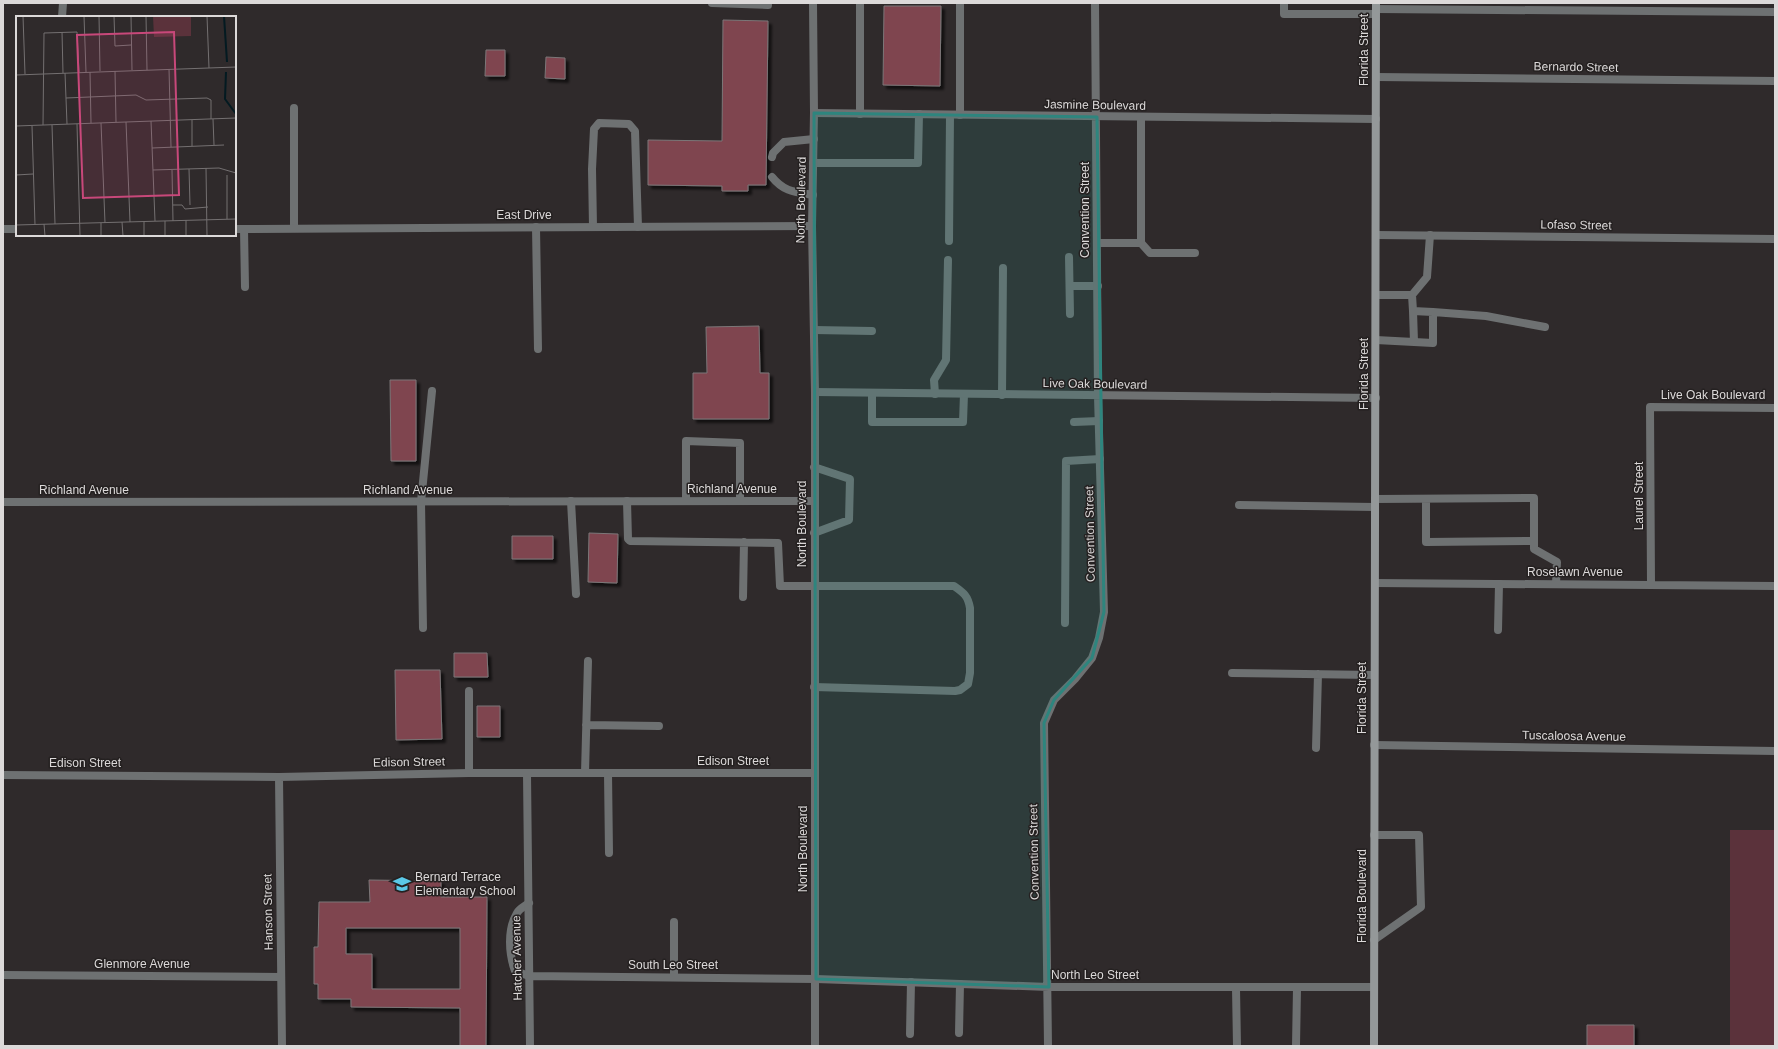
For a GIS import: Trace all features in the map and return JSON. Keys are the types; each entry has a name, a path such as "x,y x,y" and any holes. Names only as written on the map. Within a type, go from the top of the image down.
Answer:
{"main road":[{"name":"Florida Street","path":"1374,745 1376,398 1375,8"},
{"name":"Florida Boulevard","path":"1374,745 1374,1046"}],"street":[{"path":"62,16 63,3"},
{"path":"712,3 768,4"},
{"name":"North Boulevard","path":"813,3 814,139 812,226 815,392 815,1046"},
{"path":"860,3 860,114"},
{"path":"960,3 960,115"},
{"name":"Convention Street","path":"1048,1046 1049,987 1044,723 1054,700 1075,679 1092,658 1099,638 1104,612 1098,396 1095,3"},
{"path":"1284,3 1284,14 1375,8 1775,12"},
{"name":"Bernardo Street","path":"1376,77 1775,81"},
{"path":"294,108 294,228"},
{"name":"Jasmine Boulevard","path":"814,113 1376,119"},
{"path":"813,163 918,163 919,114"},
{"path":"949,241 950,115"},
{"path":"1141,117 1141,243 1150,253 1195,253"},
{"path":"593,227 592,169 594,129 599,123 629,124 635,131 638,227"},
{"path":"772,157 773,153 784,142 814,139"},
{"path":"772,177 779,186 788,191 813,195"},
{"name":"East Drive","path":"236,229 812,226"},
{"path":"536,227 538,349"},
{"path":"3,230 16,229"},
{"path":"244,229 245,287"},
{"name":"Lofaso Street","path":"1376,235 1775,239"},
{"path":"1414,342 1412,295 1428,277 1430,235"},
{"path":"1097,243 1141,243"},
{"path":"1069,257 1070,314"},
{"path":"935,394 934,380 946,360 948,260"},
{"path":"1002,395 1003,268"},
{"path":"1070,286 1098,286"},
{"path":"1376,295 1412,295"},
{"path":"1413,311 1486,316 1545,327"},
{"path":"1376,340 1433,343 1433,312"},
{"path":"814,330 872,331"},
{"path":"423,628 421,502 432,391"},
{"name":"Live Oak Boulevard","path":"815,392 1376,398"},
{"path":"872,393 872,422 963,422 964,394"},
{"name":"Live Oak Boulevard","path":"1650,407 1775,408"},
{"name":"Laurel Street","path":"1650,407 1651,584"},
{"path":"1074,422 1099,421"},
{"path":"686,501 686,441 740,443 740,501"},
{"path":"1065,623 1066,461 1100,459"},
{"path":"814,467 850,479 849,520 814,533"},
{"path":"1239,505 1375,503 1426,499 1534,498 1534,549 1557,562 1556,584"},
{"path":"1426,499 1426,542 1534,541"},
{"path":"571,501 576,594"},
{"path":"627,501 628,539 630,541 778,543 780,586 954,586 968,598 970,608 970,673 968,684 960,690 814,687"},
{"name":"Richland Avenue","path":"3,502 814,501"},
{"path":"743,597 744,542"},
{"name":"Roselawn Avenue","path":"1375,583 1775,586"},
{"path":"1498,584 1498,630"},
{"path":"585,773 588,661"},
{"path":"1232,673 1374,675"},
{"path":"1316,748 1318,674"},
{"path":"469,691 469,773"},
{"path":"586,725 659,726"},
{"name":"Tuscaloosa Avenue","path":"1374,745 1775,751"},
{"name":"Edison Street","path":"3,775 279,777 469,773 815,773"},
{"path":"608,773 609,852"},
{"name":"Hatcher Avenue","path":"527,774 530,1046"},
{"name":"Hanson Street","path":"279,777 282,1046"},
{"path":"1374,835 1419,835 1421,907 1374,940"},
{"path":"529,903 517,912 511,930 511,960 516,971 529,976"},
{"path":"674,922 674,977"},
{"name":"Glenmore Avenue","path":"3,975 281,976"},
{"name":"South Leo Street","path":"529,976 816,979"},
{"name":"North Leo Street","path":"816,979 1049,987 1374,987"},
{"path":"910,982 910,1034"},
{"path":"959,1033 960,984"},
{"path":"1236,988 1237,1046"},
{"path":"1296,1046 1297,988"}],"highlighted area":[{"path":"814,113 1097,117 1104,612 1092,658 1054,700 1044,723 1049,987 816,979"}],"shaded area":[{"path":"1730,830 1775,830 1775,1046 1730,1046"}],"building":[{"path":"884,6 941,6 940,86 883,85"},
{"path":"723,20 768,21 766,185 748,185 748,191 722,191 722,186 648,185 648,140 722,141"},
{"path":"486,50 505,50 505,76 485,76"},
{"path":"546,57 565,58 565,79 545,78"},
{"path":"759,326 760,373 769,373 769,419 693,419 693,373 707,373 706,327"},
{"path":"390,380 416,380 416,461 391,461"},
{"path":"589,533 618,534 617,583 588,582"},
{"path":"512,536 553,536 553,559 512,559"},
{"path":"454,653 487,653 488,677 454,677"},
{"path":"395,670 440,670 442,739 396,740"},
{"path":"477,706 500,706 500,737 477,737"},
{"path":"369,880 441,881 441,897 487,897 486,1046 460,1046 460,1008 351,1007 351,999 318,999 318,984 314,984 314,947 318,947 319,902 370,902","holes":["346,928 460,928 460,989 372,989 372,954 346,954"]},
{"path":"1587,1025 1634,1025 1634,1046 1587,1046"}],"place":[{"name":"Bernard Terrace Elementary School","path":"402,884"}]}
